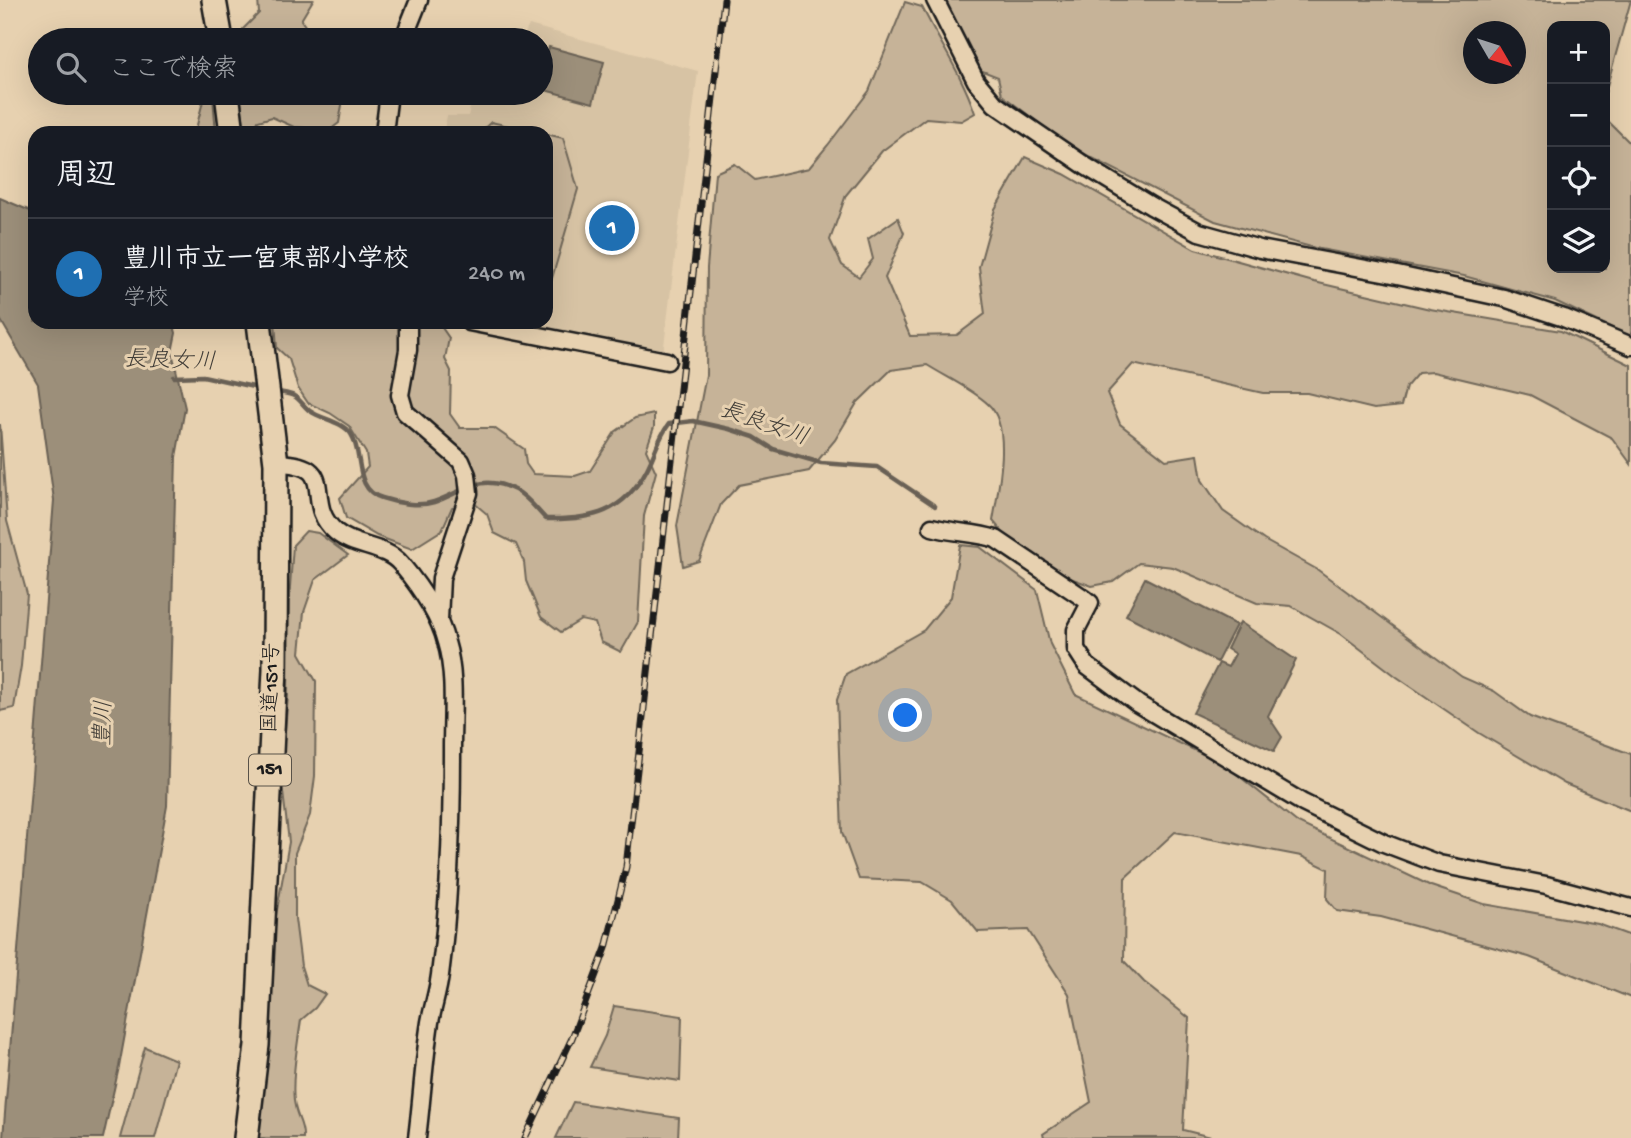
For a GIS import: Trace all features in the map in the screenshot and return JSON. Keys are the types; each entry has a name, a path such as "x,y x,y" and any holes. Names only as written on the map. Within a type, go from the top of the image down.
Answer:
{"highway":[{"path":"214,0 218,28"},
{"path":"228,105 231,126"},
{"name":"国道151号","path":"246,1138 257,1045 274,682 276,463 261,329"}],"street":[{"path":"408,28 419,0"},
{"path":"935,0 976,82 995,104 1087,167 1199,232 1260,249 1504,298 1564,318 1631,346"},
{"path":"385,126 388,105"},
{"path":"408,329 408,350 400,395 405,412 454,453 467,474 469,493 441,578 439,620"},
{"path":"505,329 667,361"},
{"path":"276,463 294,463 307,468 317,478 320,513 328,525 339,534 392,556 400,563 439,620 447,644 452,677 451,844 440,976 430,1022 417,1138"},
{"path":"932,527 996,539 1090,603 1076,630 1076,649 1087,666 1138,704 1303,803 1372,838 1439,864 1546,885 1631,908"}],"shaded area":[{"path":"258,0 313,0 301,20 307,28 244,28 259,13"},
{"path":"942,0 1631,0 1610,75 1610,21 1547,21 1547,273 1610,273 1610,123 1631,144 1631,337 1555,301 1464,276 1315,248 1215,221 1069,146 1002,95 998,77 980,70"},
{"path":"905,2 922,7 957,72 975,113 961,121 926,118 882,151 846,195 830,240 842,265 859,277 873,259 868,239 898,218 904,233 885,278 910,336 957,335 985,314 979,267 995,209 1025,157 1064,174 1195,249 1310,281 1430,309 1561,331 1631,365 1631,464 1612,438 1530,395 1433,372 1418,373 1406,387 1401,406 1374,409 1307,393 1263,393 1133,364 1107,393 1120,424 1166,460 1198,455 1202,480 1223,511 1264,540 1318,570 1462,677 1494,691 1530,717 1631,754 1631,811 1565,784 1479,733 1397,677 1341,634 1291,606 1257,603 1173,567 1139,563 1113,582 1092,586 1048,570 1016,548 993,521 1002,459 1000,427 996,414 974,393 927,365 891,370 857,403 835,440 809,471 739,485 721,504 699,561 683,566 677,526 706,375 707,268 715,173 735,164 755,180 809,168 869,91"},
{"path":"553,32 698,71 663,354 537,329 553,329 553,126 445,126 447,116 468,116 471,105 553,105"},
{"path":"202,105 214,105 215,126 197,126"},
{"path":"242,105 342,105 339,123 335,126 292,126 272,117 258,121 256,126 244,126"},
{"path":"491,122 509,126 487,126"},
{"path":"553,136 563,138 578,189 553,275"},
{"path":"276,329 443,329 449,338 445,359 451,371 450,414 460,428 494,428 524,449 526,464 533,474 575,476 590,471 615,432 635,418 654,414 654,427 646,450 656,472 644,516 638,622 621,652 601,642 595,623 581,620 561,632 541,617 526,581 524,562 516,544 494,533 487,514 473,502 452,507 442,530 412,549 377,536 346,518 340,498 368,467 366,453 349,426 308,403 298,388 289,359 277,348"},
{"path":"0,424 7,521 27,594 21,666 14,708 0,711"},
{"path":"306,531 318,533 348,555 315,580 304,612 300,653 316,681 315,776 310,815 295,853 295,919 301,966 307,985 325,994 315,1008 301,1020 293,1087 303,1138 258,1138 271,944 289,842 281,775 288,696 289,601 293,545"},
{"path":"960,545 980,547 1037,590 1050,644 1075,694 1224,764 1298,823 1431,886 1484,904 1598,924 1631,936 1631,998 1529,957 1381,917 1337,911 1327,899 1328,869 1301,856 1175,832 1125,878 1124,961 1144,982 1189,1018 1183,1130 1215,1138 1044,1138 1043,1134 1091,1102 1069,994 1028,930 978,932 952,900 922,882 859,879 842,832 837,700 846,674 924,630 951,597"},
{"path":"614,1006 682,1016 680,1081 590,1067 605,1036"},
{"path":"145,1047 176,1060 155,1138 120,1138"},
{"path":"573,1102 679,1118 678,1138 556,1138"}],"water":[{"path":"553,48 604,62 593,103 553,92"},
{"name":"豊川","path":"0,198 28,210 28,329 175,329 176,333 172,352 185,408 176,457 167,806 119,1067 103,1138 3,1138 54,500 38,384 0,319"},
{"path":"1145,578 1236,625 1217,662 1126,615"},
{"path":"1240,622 1296,660 1268,716 1282,737 1274,751 1193,713 1219,663 1228,667 1235,654 1227,649"}],"waterway":[{"name":"長良女川","path":"174,377 203,376 258,388"},
{"name":"長良女川","path":"274,391 294,396 310,411 347,430 355,442 360,470 367,487 382,498 401,503 428,503 481,483 491,483 515,490 528,499 546,519 592,515 605,511 628,496 647,469 669,424 693,421 754,437 773,449 821,463 877,467 935,506"}],"railway":[{"path":"525,1138 572,1038 606,948 626,867 724,0"}],"place":[{"name":"豊川市立一宮東部小学校","path":"612,228"}]}
